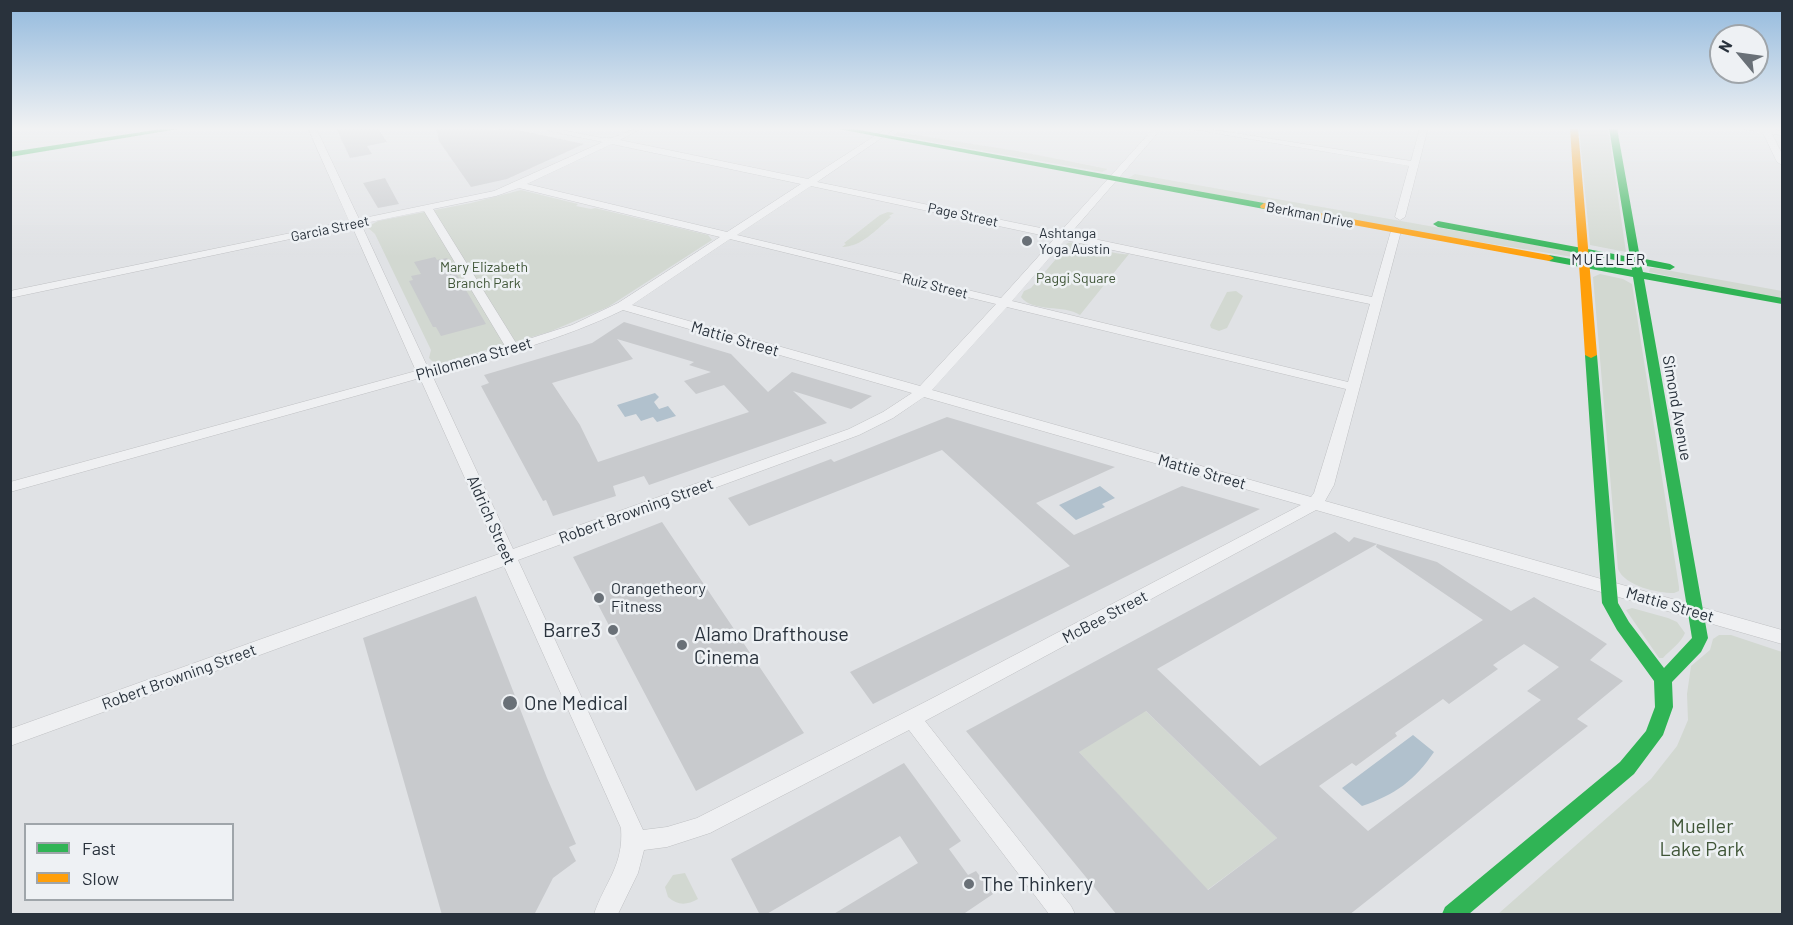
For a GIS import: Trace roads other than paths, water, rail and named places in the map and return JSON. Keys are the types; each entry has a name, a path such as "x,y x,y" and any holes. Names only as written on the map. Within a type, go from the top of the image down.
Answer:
{"street":[{"name":"Aldrich Street","path":"332,171 632,828 635,841"},
{"name":"Garcia Street","path":"10,295 483,196 518,185 547,171"},
{"name":"Page Street","path":"757,171 1377,302"},
{"name":"Philomena Street","path":"10,487 513,348 576,328 622,306 826,171"},
{"name":"Berkman Drive","path":"1106,171 1118,173"},
{"name":"Berkman Drive","path":"1109,171 1398,224 1585,266 1782,301"},
{"name":"McBee Street","path":"635,841 667,837 702,826 912,719 1292,519 1313,504 1321,496 1326,485 1412,171"},
{"path":"1453,915 1627,768 1654,735 1664,707 1663,680 1613,612 1610,603 1578,171"},
{"name":"Simond Avenue","path":"1621,171 1701,634 1695,647 1663,680"},
{"name":"Robert Browning Street","path":"10,738 854,432 886,417 922,392 1118,173"},
{"name":"Ruiz Street","path":"518,185 1353,387"},
{"path":"428,208 513,348"},
{"name":"Berkman Drive","path":"1398,224 1584,250 1782,287"},
{"name":"Mattie Street","path":"622,306 1782,638"},
{"path":"912,719 1063,915"},
{"path":"606,915 626,873 635,841"}],"water":[{"path":"655,393 659,397 654,402 659,409 668,406 676,416 657,422 653,417 641,421 636,414 625,417 617,405"},
{"path":"1100,486 1115,498 1102,504 1105,507 1076,520 1059,505"},
{"path":"1413,735 1434,752 1419,771 1403,785 1384,797 1362,806 1342,788"}],"place":[{"name":"Ashtanga Yoga Austin","path":"1027,241"},
{"name":"Orangetheory Fitness","path":"599,598"},
{"name":"Barre3","path":"613,630"},
{"name":"Alamo Drafthouse Cinema","path":"682,645"},
{"name":"One Medical","path":"510,703"},
{"name":"The Thinkery","path":"969,884"}],"district":[{"name":"MUELLER","path":"1609,260"}],"park label":[{"name":"Mary Elizabeth Branch Park","path":"484,276"},
{"name":"Paggi Square","path":"1076,278"},
{"name":"Mueller Lake Park","path":"1702,838"}]}
